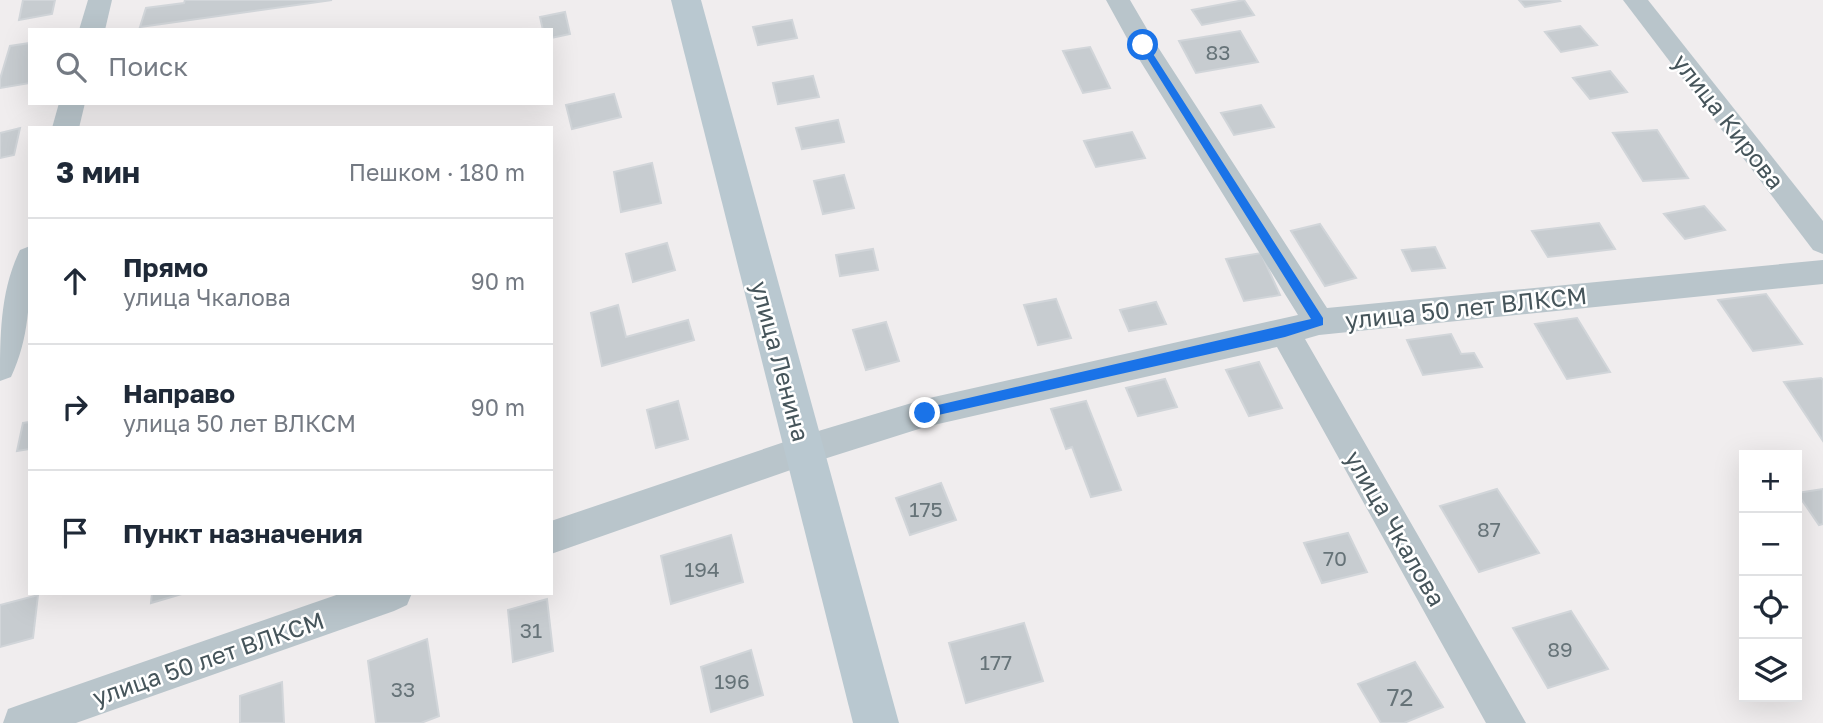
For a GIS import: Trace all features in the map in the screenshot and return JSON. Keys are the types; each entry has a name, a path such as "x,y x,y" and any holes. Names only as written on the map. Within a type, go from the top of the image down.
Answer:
{"main road":[{"name":"улица Ленина","path":"686,0 876,723"}],"street":[{"path":"93,28 100,0"},
{"path":"1118,0 1150,57 1319,322"},
{"name":"улица Кирова","path":"1635,0 1823,242"},
{"path":"66,126 71,105"},
{"path":"0,367 28,265"},
{"name":"улица 50 лет ВЛКСМ","path":"553,537 805,450 925,413 1319,322 1823,272"},
{"name":"улица Чкалова","path":"1285,332 1507,723"},
{"name":"улица 50 лет ВЛКСМ","path":"22,723 388,595"}],"building":[{"path":"23,0 55,0 52,14 19,20"},
{"path":"185,0 332,0 140,27 146,8 184,3"},
{"path":"1244,0 1254,15 1202,25 1192,10"},
{"path":"1519,0 1559,0 1560,1 1525,7"},
{"path":"565,12 570,34 553,38 553,28 543,28 540,17"},
{"path":"792,20 797,38 758,45 753,27"},
{"path":"1580,26 1597,45 1561,52 1545,32"},
{"path":"1240,31 1258,62 1196,73 1179,41"},
{"path":"28,43 28,83 0,88 0,79 10,46"},
{"path":"1090,47 1110,88 1083,93 1063,51"},
{"path":"1610,71 1627,92 1590,99 1573,78"},
{"path":"813,76 819,97 778,104 773,83"},
{"path":"614,94 621,117 572,129 566,105"},
{"path":"1261,105 1274,127 1234,135 1221,113"},
{"path":"838,120 844,142 802,149 796,128"},
{"path":"20,128 14,155 0,158 0,133"},
{"path":"1657,130 1688,178 1643,181 1613,133"},
{"path":"1132,132 1145,158 1096,167 1084,141"},
{"path":"652,163 661,203 621,212 614,172"},
{"path":"844,175 854,208 823,214 814,181"},
{"path":"1704,206 1725,230 1685,239 1664,214"},
{"path":"1599,223 1615,249 1548,257 1532,231"},
{"path":"1320,224 1356,278 1325,286 1291,231"},
{"path":"667,243 675,270 633,282 626,254"},
{"path":"1435,247 1445,268 1412,271 1402,250"},
{"path":"873,249 878,270 840,276 836,255"},
{"path":"1261,253 1280,295 1244,301 1226,259"},
{"path":"1766,294 1802,344 1753,351 1718,300"},
{"path":"1056,299 1071,338 1038,345 1024,305"},
{"path":"1156,302 1166,324 1129,331 1120,310"},
{"path":"618,305 626,337 688,320 694,340 602,366 591,313"},
{"path":"1577,318 1610,372 1567,379 1535,324"},
{"path":"886,322 899,361 866,370 853,330"},
{"path":"1451,334 1461,354 1474,353 1482,367 1423,375 1407,340"},
{"path":"1259,362 1282,408 1249,416 1226,370"},
{"path":"1165,379 1177,407 1138,416 1126,388"},
{"path":"1823,380 1823,441 1784,382"},
{"path":"678,401 688,439 656,448 647,410"},
{"path":"1086,401 1121,490 1091,497 1072,447 1066,449 1051,409"},
{"path":"28,422 28,449 17,451 23,423"},
{"path":"941,483 956,520 910,535 896,498"},
{"path":"1497,489 1539,553 1479,572 1440,506"},
{"path":"1823,489 1823,524 1819,525 1802,500 1802,492"},
{"path":"1348,533 1367,572 1322,583 1304,543"},
{"path":"731,535 743,582 671,604 661,556"},
{"path":"38,595 33,638 0,647 0,605"},
{"path":"152,595 178,595 151,603"},
{"path":"547,599 553,651 513,662 508,610"},
{"path":"1571,611 1608,669 1548,688 1513,628"},
{"path":"1024,623 1043,681 966,703 949,643"},
{"path":"427,639 439,716 421,723 376,723 368,661"},
{"path":"751,650 763,695 711,712 701,667"},
{"path":"1415,662 1443,707 1404,723 1381,723 1358,684"},
{"path":"282,682 284,723 240,723 240,696"}],"route":[{"path":"925,413 1319,322 1143,45"}]}
